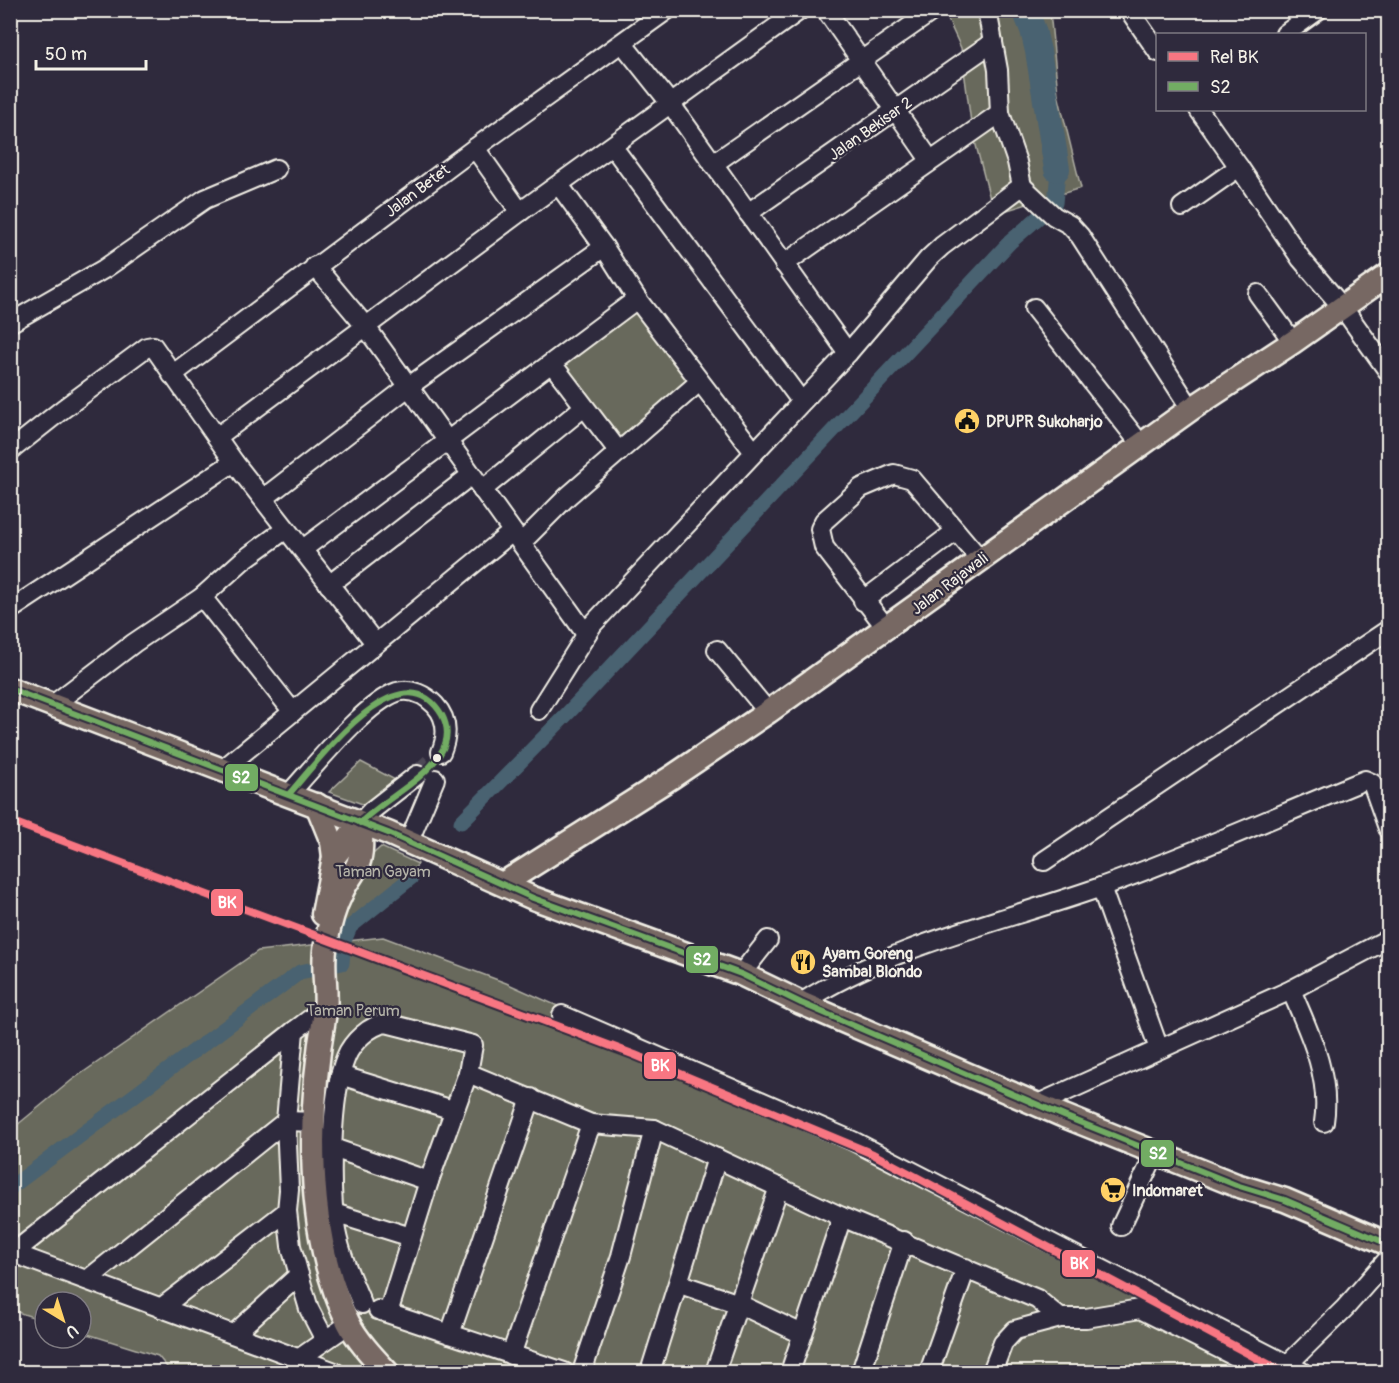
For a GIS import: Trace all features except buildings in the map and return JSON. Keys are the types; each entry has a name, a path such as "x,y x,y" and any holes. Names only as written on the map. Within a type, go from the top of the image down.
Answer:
{"main road":[{"name":"Jalan Rajawali","path":"504,883 672,777 768,712 887,629 980,559 1191,409 1389,275"},
{"path":"10,689 399,837 579,915 741,974 801,1003 1038,1104 1236,1185 1285,1200 1389,1244"},
{"path":"317,805 332,842 334,856 321,946 321,1011 315,1122 316,1185 326,1262 337,1296 349,1324 387,1372"},
{"path":"334,856 360,823"},
{"path":"358,864 361,850 360,823"},
{"path":"321,946 342,892 358,864 369,850 399,837"}],"street":[{"name":"Jalan Betet","path":"172,375 475,148 623,44 667,10"},
{"path":"217,438 520,213 800,10"},
{"path":"826,10 930,160"},
{"path":"713,164 934,10"},
{"path":"987,10 998,69 1000,113 1017,162 1022,186 1054,216 1070,225 1080,236 1191,409"},
{"path":"1129,10 1156,49"},
{"path":"1286,33 1318,10"},
{"name":"Jalan Bekisar 2","path":"748,213 993,42"},
{"path":"623,44 670,104 848,353"},
{"path":"1200,111 1301,259 1343,308 1389,371"},
{"path":"784,264 1000,113"},
{"path":"613,147 801,401"},
{"path":"475,148 520,213"},
{"path":"1182,207 1239,167"},
{"path":"10,323 104,269 205,200 276,169"},
{"path":"559,185 698,383 754,452"},
{"path":"539,710 586,634 848,353 901,289 942,246 1022,186"},
{"path":"264,498 408,387 604,247"},
{"path":"315,266 366,327 470,476 586,634"},
{"path":"1258,294 1293,342"},
{"path":"303,549 446,441 553,365 637,299"},
{"path":"1034,308 1142,446"},
{"path":"10,451 149,346 154,347 234,462 375,643"},
{"path":"553,365 619,452"},
{"path":"222,770 375,643 568,496 698,383"},
{"path":"482,490 584,407"},
{"path":"10,610 234,462"},
{"path":"887,629 864,601 820,538 820,529 824,521 861,488 894,474 912,479 980,559"},
{"path":"329,585 470,476"},
{"path":"54,704 134,643 202,597 242,561 286,529"},
{"path":"864,601 956,531"},
{"path":"202,597 293,712"},
{"path":"1044,861 1389,630"},
{"path":"717,650 768,712"},
{"path":"289,794 375,705 399,692 420,694 434,704 441,713 446,734 435,768 399,837"},
{"path":"360,823 371,811 435,768"},
{"path":"801,1003 859,971 936,940 1101,887 1365,780 1372,783 1389,828"},
{"path":"1101,887 1159,1048"},
{"path":"1038,1104 1291,990 1389,939"},
{"path":"741,974 768,940"},
{"path":"1291,990 1319,1062 1326,1106 1324,1122"},
{"path":"12,1252 321,1011"},
{"path":"562,1015 853,1141 1289,1370 1389,1259"},
{"path":"362,1304 342,1257 334,1213 333,1148 340,1076 351,1048 375,1026 386,1023 470,1043 473,1048 468,1073 429,1181 388,1313"},
{"path":"294,1031 286,1121 289,1190 287,1211 291,1246 299,1275 309,1308 325,1340"},
{"path":"468,1073 591,1124 654,1129 842,1217 904,1241 1037,1299 1060,1318"},
{"path":"340,1076 453,1110"},
{"path":"450,1334 531,1098"},
{"path":"87,1280 286,1121 315,1122"},
{"path":"511,1355 591,1124"},
{"path":"582,1372 621,1256 654,1129"},
{"path":"333,1148 429,1181"},
{"path":"1121,1226 1156,1151"},
{"path":"650,1372 680,1284 695,1221 717,1158"},
{"path":"289,1190 316,1185"},
{"path":"715,1372 779,1187"},
{"path":"161,1308 287,1211"},
{"path":"334,1213 411,1238"},
{"path":"790,1372 842,1217"},
{"path":"861,1372 904,1241"},
{"path":"12,1252 234,1334 297,1360 335,1372"},
{"path":"929,1372 966,1268"},
{"path":"234,1334 299,1275"},
{"path":"680,1284 739,1304 802,1334"},
{"path":"337,1296 564,1372"},
{"path":"992,1372 1000,1350 1010,1333 1060,1318 1086,1317 1140,1309 1266,1372"},
{"path":"297,1360 349,1324"}],"green space":[{"path":"944,11 1050,11 1058,94 1081,188 994,214 972,130 961,48"},
{"path":"637,299 698,388 619,452 553,365"},
{"path":"361,762 401,783 385,812 329,792"},
{"name":"Taman Gayam","path":"381,847 418,864 407,877 346,925 334,919 366,860"},
{"name":"Taman Perum","path":"383,937 506,983 728,1082 1320,1372 171,1372 158,1356 93,1336 93,1290 33,1290 33,1317 11,1310 11,1130 72,1080 258,951"}],"waterway":[{"path":"1025,10 1038,51 1057,169"},
{"path":"461,822 568,713 1010,242 1055,203 1058,172"},
{"path":"10,1188 300,972 342,963 344,941 350,927 412,877"}],"tunnel":[{"path":"417,775 441,752"}],"rail line":[{"name":"BK","path":"10,821 635,1055 873,1154 1283,1372"}],"transit line":[{"name":"S2","path":"10,689 388,833 533,898 741,974 801,1003 1064,1116 1236,1185 1285,1200 1388,1244"},
{"name":"S2","path":"289,794 339,737 383,701 405,693 425,697 442,715 446,725 447,735 443,749 423,774 360,823"}],"place":[{"name":"DPUPR Sukoharjo","path":"967,421"},
{"name":"Ayam Goreng Sambal Blondo","path":"803,962"},
{"name":"Indomaret","path":"1113,1190"}]}
